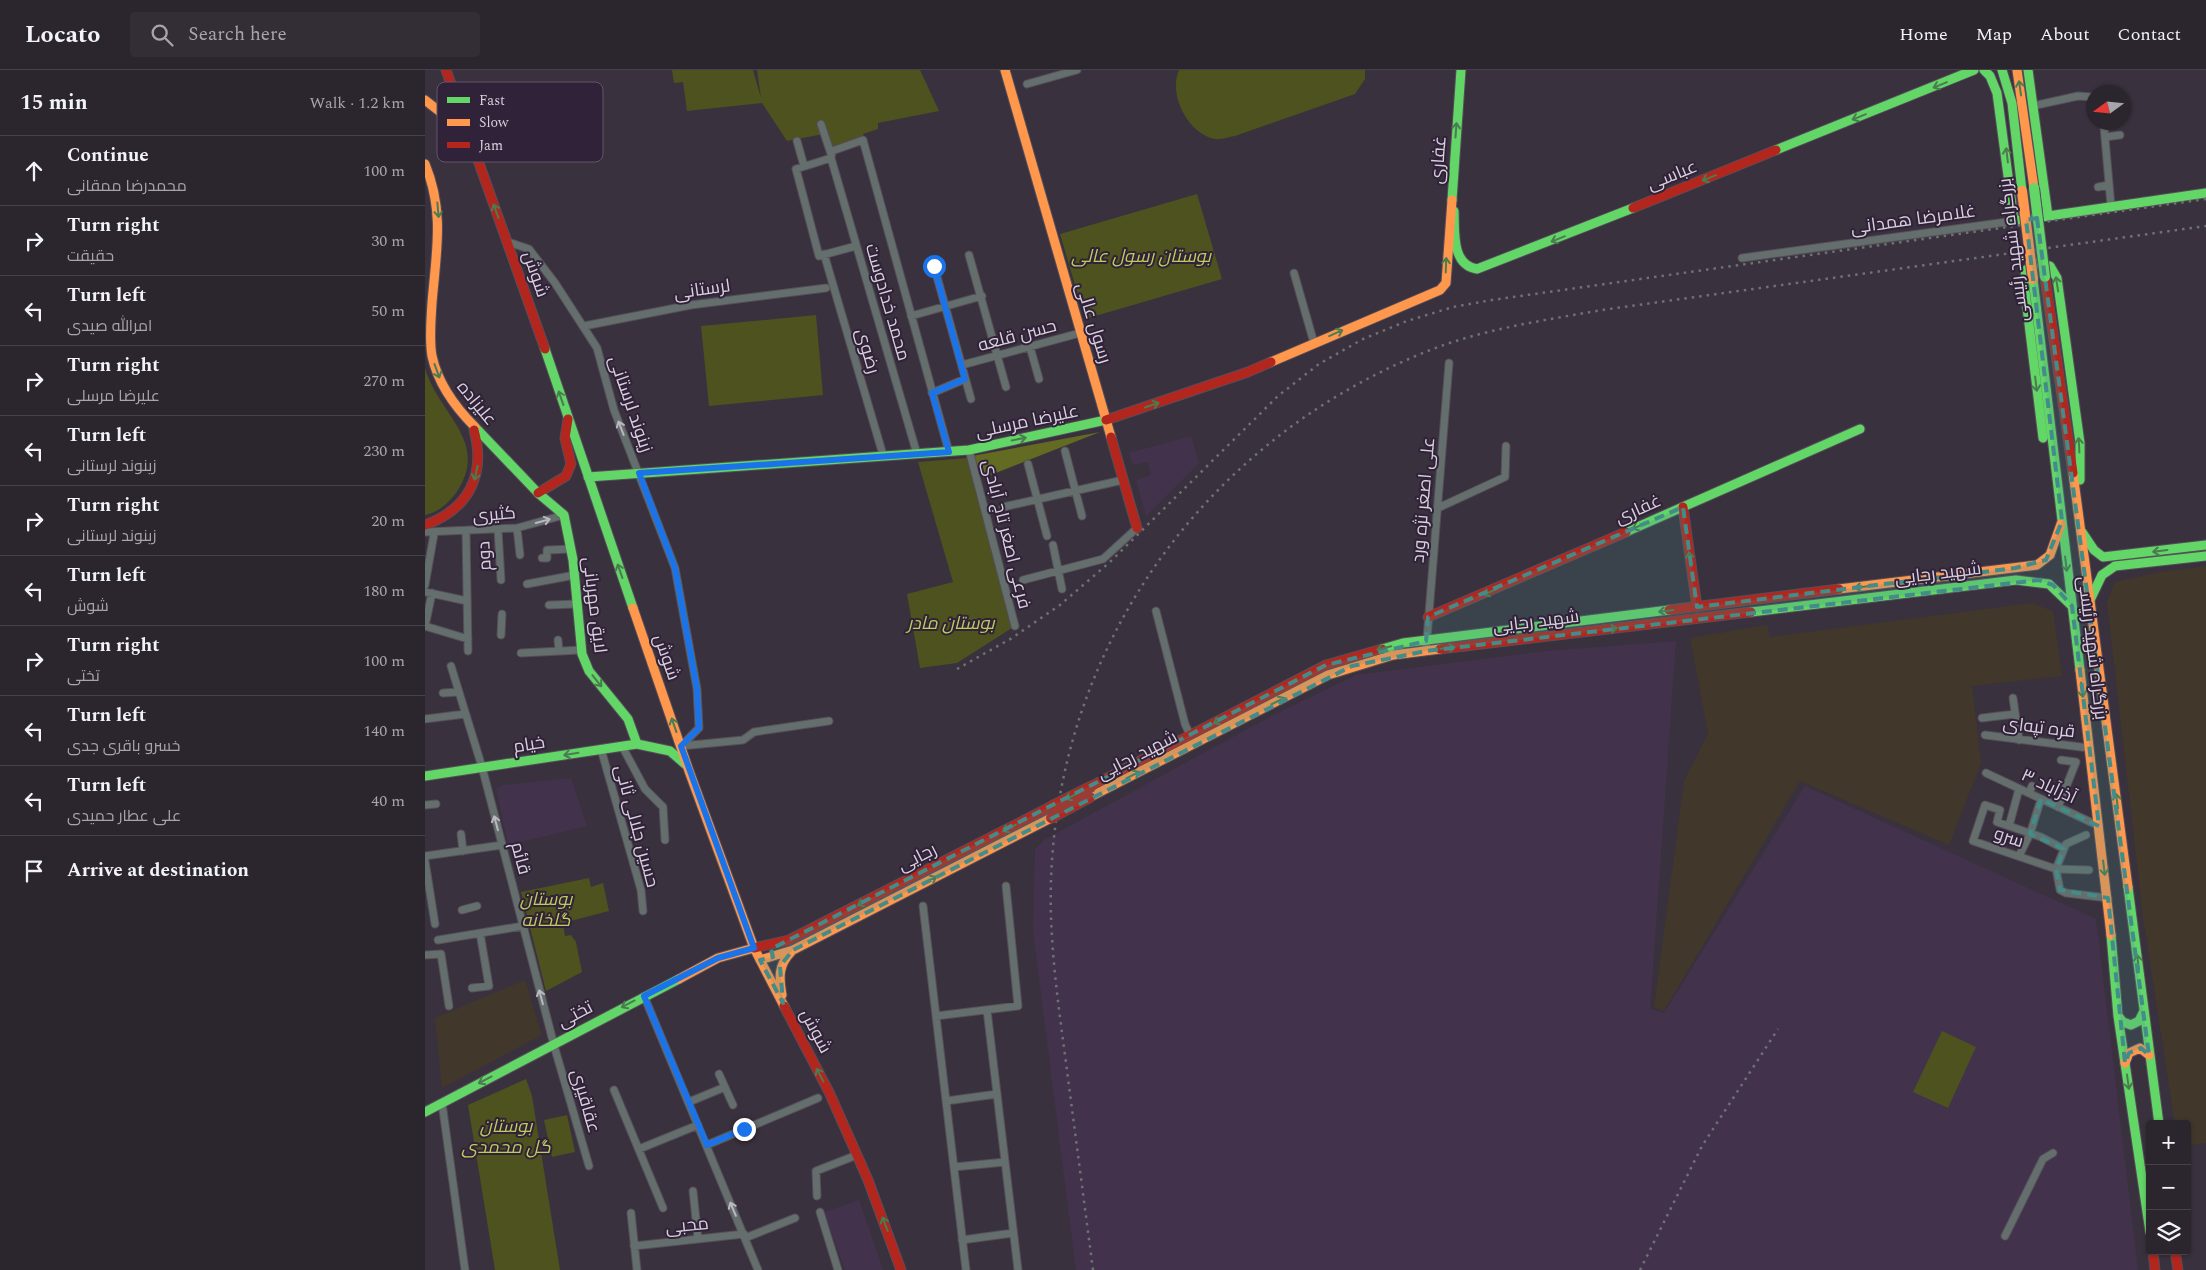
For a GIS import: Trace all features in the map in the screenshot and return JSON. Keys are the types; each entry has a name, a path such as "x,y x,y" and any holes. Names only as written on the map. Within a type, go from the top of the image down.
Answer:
{"main road":[{"name":"شوش","path":"445,70 449,82"},
{"name":"رسول عالی","path":"1005,70 1137,528"},
{"name":"غفاری","path":"1445,283 1461,70"},
{"name":"عباسی","path":"1453,178 1456,249 1467,266 1475,270 1482,269 1974,70"},
{"path":"1984,70 1990,76 1997,93 2014,221"},
{"name":"بزرگراه شهید رئیسی","path":"2002,70 2012,103 2108,898 2118,1016 2147,1210"},
{"name":"بزرگراه شهید رئیسی","path":"2017,70 2091,599 2158,1120"},
{"path":"2028,71 2048,216"},
{"path":"425,100 437,109"},
{"name":"شوش","path":"478,162 689,771 754,948 829,1092 857,1155 901,1270"},
{"name":"علیزاده","path":"425,164 435,185 439,217 431,289 430,331 432,356 446,394 472,426 538,493 564,515"},
{"name":"غلامرضا همدانی","path":"2014,221 2206,193"},
{"path":"2062,521 2045,455 2024,283 2026,270 2037,263 2050,266 2057,278 2080,443 2081,529 2094,550 2103,557 2115,561 2206,556"},
{"name":"علیرضا مرسلی","path":"588,477 969,450 1106,420 1248,372 1382,313 1411,303 1439,290 1445,283"},
{"path":"538,493 566,476 571,464 565,438 568,419"},
{"path":"425,525 447,517 456,510 473,484 477,474 479,443 472,426"},
{"name":"غفاری","path":"1428,617 1860,429"},
{"path":"1683,507 1697,607"},
{"name":"لایق مهربانی","path":"564,515 575,576 581,650 589,671 628,719 637,744"},
{"name":"شهید رجایی","path":"1090,797 1328,675 1393,655 1426,646 1697,607 2037,565 2045,560 2053,549 2062,521"},
{"path":"2091,599 2098,579 2104,570 2115,561 2206,545"},
{"name":"شهید رجایی","path":"1092,786 1326,665 1403,643 1426,646 2016,580 2039,580 2053,585 2072,606"},
{"path":"637,744 675,754 682,759 689,771"},
{"name":"خیام","path":"425,776 637,744"},
{"name":"رجایی","path":"743,950 789,940 1092,786"},
{"name":"رجایی","path":"760,960 793,950 1090,797"},
{"path":"773,945 772,951 778,955"},
{"name":"تختی","path":"425,1112 718,958 743,950"},
{"path":"783,1003 779,977 780,966 784,958 793,950"},
{"path":"2118,1016 2123,1022 2131,1025 2139,1021 2144,1011"},
{"path":"2125,1063 2129,1053 2140,1048 2149,1055"},
{"path":"2153,1255 2155,1270"},
{"path":"2176,1255 2178,1270"}],"street":[{"path":"1027,84 1077,70"},
{"path":"2032,106 2078,96 2086,97"},
{"name":"محمد خدادوست","path":"821,124 917,454"},
{"path":"2104,130 2111,206"},
{"path":"2105,137 2120,135"},
{"path":"797,141 804,166 831,156 833,151 863,140 949,452"},
{"name":"رضوی","path":"804,166 796,169 819,256 824,254 883,455"},
{"path":"2098,188 2109,185"},
{"name":"غلامرضا همدانی","path":"1742,258 2014,221"},
{"name":"زینوند لرستانی","path":"507,242 529,250 584,326 597,348 615,410 675,568 697,689 699,728 681,746"},
{"path":"824,254 856,246"},
{"path":"969,255 1006,387"},
{"path":"934,266 971,400"},
{"path":"1294,273 1314,343"},
{"name":"لرستانی","path":"584,326 691,305 826,288"},
{"path":"911,316 982,296"},
{"name":"حسن قلعه","path":"962,366 1080,333"},
{"path":"1030,347 1039,379"},
{"name":"علی اصغر نژه ورد","path":"1426,646 1449,363"},
{"path":"932,393 965,379"},
{"path":"1437,508 1505,477 1506,446"},
{"name":"فرعی اصغر تاج آبادی","path":"969,450 1015,626"},
{"path":"1065,451 1082,516"},
{"path":"1027,464 1047,536"},
{"path":"1003,507 1123,480"},
{"name":"کثیری","path":"425,532 434,534 517,528 564,515"},
{"path":"517,528 520,555"},
{"path":"1023,580 1103,559 1137,528"},
{"name":"دوم","path":"498,530 501,580"},
{"path":"467,531 468,651"},
{"path":"425,585 434,534"},
{"path":"1053,545 1062,589"},
{"path":"542,558 547,558 547,550 571,549"},
{"path":"527,584 575,576"},
{"path":"467,601 429,593 425,626 467,639"},
{"path":"549,605 577,604"},
{"path":"1155,612 1185,724 1190,735"},
{"path":"501,635 502,614"},
{"path":"558,640 559,651"},
{"path":"521,653 581,650"},
{"name":"قائم","path":"451,666 482,767 554,1044"},
{"path":"443,693 459,692"},
{"path":"2013,698 2019,740"},
{"path":"425,719 465,714"},
{"path":"1982,718 2015,714"},
{"path":"681,746 743,740 754,732 829,721"},
{"name":"قره تپه‌ای","path":"1985,736 2089,748"},
{"path":"622,746 638,778 652,798 663,807 665,840"},
{"name":"حسین جلالی ثانی","path":"601,749 641,890 643,911"},
{"path":"2058,806 2076,762 2061,760"},
{"name":"۳ آذرآباد","path":"1986,773 2099,826"},
{"path":"2029,793 2032,786"},
{"path":"2019,789 2009,826 2064,849"},
{"path":"2019,856 2030,834 2041,799"},
{"path":"425,805 437,804"},
{"name":"سرو","path":"2009,826 1997,822 2000,810 1985,805 1973,841 2056,869 2089,870"},
{"path":"461,834 463,851"},
{"path":"2086,835 2066,844 2056,869 2060,890 2066,893 2108,898"},
{"path":"425,856 502,845"},
{"path":"425,861 435,924"},
{"path":"936,1016 1018,1006 1006,886"},
{"path":"462,910 477,906"},
{"path":"923,906 966,1270"},
{"path":"438,940 523,926"},
{"path":"472,988 489,986 480,933"},
{"path":"425,955 441,954 449,1006"},
{"path":"644,996 758,1270"},
{"path":"987,1010 1018,1270"},
{"name":"عقاقیری","path":"554,1044 589,1166"},
{"path":"719,1074 733,1104"},
{"path":"689,1102 725,1087"},
{"path":"614,1090 663,1208"},
{"path":"946,1101 997,1094"},
{"path":"707,1145 818,1098"},
{"path":"442,1103 465,1270"},
{"path":"639,1149 698,1125"},
{"path":"2005,1236 2043,1159 2053,1153"},
{"path":"817,1196 816,1171 857,1155"},
{"path":"954,1167 1005,1162"},
{"path":"693,1191 698,1239"},
{"path":"819,1212 838,1270"},
{"path":"631,1213 637,1270"},
{"name":"محبی","path":"634,1246 744,1236 795,1218"},
{"path":"962,1240 1013,1233"}],"highlighted area":[{"path":"2037,218 2149,1055 2141,1048 2129,1053 2125,1063 2108,898 2060,890 2056,869 2064,849 2030,834 2041,799 2099,826 2072,606 2053,585 2039,580 1426,651 1352,666 793,950 780,966 783,1003 760,960 773,957 771,949 1326,665 1426,641 1428,617 1683,507 1697,607 2015,568 2046,560 2062,521 2026,220"}],"shaded area":[{"path":"1191,436 1199,463 1146,516 1136,480 1151,475 1148,462 1133,465 1129,453"},
{"path":"2206,566 2206,1143 2191,1145 2191,1120 2174,1120 2143,917 2107,602 2115,582 2159,572"},
{"path":"2032,603 2053,611 2062,676 1972,686 1981,763 1949,845 1800,781 1664,1011 1654,1007 1684,781 1708,734 1690,638 1767,625 1770,637"},
{"path":"1676,641 1650,1009 1664,1013 1805,786 2096,919 2138,1270 1076,1270 1033,931 1035,849 1044,840 1275,714 1356,675 1546,651"},
{"path":"571,778 587,826 508,845 496,788 503,785"},
{"path":"525,980 542,1035 442,1088 435,1018"},
{"path":"859,1200 883,1270 845,1270 824,1212"}],"green space":[{"path":"672,70 753,70 761,98 757,70 920,70 939,111 878,123 878,129 863,134 864,137 831,148 829,133 787,141 762,103 687,111 683,82 674,83"},
{"path":"1179,70 1365,70 1365,79 1355,94 1235,136 1215,139 1205,136 1196,130 1183,112 1178,102 1176,91 1176,80"},
{"name":"بوستان رسول عالی","path":"1197,194 1222,279 1085,319 1060,234"},
{"path":"816,315 823,395 709,406 701,326"},
{"path":"425,368 431,384 465,442 468,456 466,472 458,490 439,509 425,515"},
{"path":"1100,432 983,478 972,456"},
{"name":"بوستان مادر","path":"968,458 1012,628 957,663 920,668 907,594 953,582 918,462"},
{"name":"بوستان گلخانه","path":"589,878 591,887 603,883 609,911 563,923 565,936 571,935 576,942 582,972 546,991 521,892"},
{"path":"1942,1031 1976,1047 1948,1108 1913,1092"},
{"name":"بوستان گل محمدی","path":"526,1079 532,1096 560,1270 495,1270 468,1105"},
{"path":"567,1115 575,1152 552,1157 544,1120"}],"railway":[{"path":"957,669 1012,638 1060,605 1110,562 1278,396 1319,364 1363,339 1407,321 1453,307 1492,300 2206,199"},
{"path":"1093,1270 1053,949 1051,880 1060,794 1081,712 1114,635 1157,564 1210,499 1271,442 1341,394 1418,355 1462,339 1532,322 1602,310 2206,226"},
{"path":"1640,1270 1702,1146 1778,1029"}],"traffic: fast":[{"path":"1452,200 1461,70"},
{"path":"1776,150 1974,70"},
{"path":"1984,70 1990,76 1997,93 2014,221 2206,193"},
{"path":"2002,70 2012,103 2022,191"},
{"path":"2028,70 2048,216"},
{"path":"2034,188 2045,277"},
{"path":"1454,211 1456,246 1459,254 1463,261 1477,269 1633,208"},
{"path":"2043,438 2024,283 2026,270 2038,263 2050,266 2057,278 2080,443 2080,480"},
{"path":"2033,279 2080,670"},
{"path":"545,349 633,608"},
{"path":"588,477 969,450 1106,420"},
{"path":"475,427 538,493 564,515 573,560 582,654 589,671 628,719 637,744"},
{"path":"1626,532 1860,429"},
{"path":"2082,532 2094,550 2103,557 2206,545"},
{"path":"2091,598 2102,575 2115,566 2206,556"},
{"path":"1751,612 2016,580 2049,584 2072,606"},
{"path":"1382,649 1403,643 1669,610"},
{"path":"425,776 637,744 670,751 685,764"},
{"path":"2128,887 2158,1120"},
{"path":"2111,935 2118,1016 2147,1210"},
{"path":"425,1112 679,979"},
{"path":"2118,1016 2123,1022 2131,1025 2139,1021 2144,1011"}],"traffic: slow":[{"path":"1005,70 1111,437"},
{"path":"2017,70 2034,188"},
{"path":"425,100 437,109"},
{"path":"425,164 435,199 437,216 437,250 431,330 432,356 443,386 461,412 475,427"},
{"path":"2022,191 2033,279"},
{"path":"1271,362 1440,290 1446,283 1452,200"},
{"path":"2073,473 2128,887"},
{"path":"1839,589 2037,565 2050,555 2061,524"},
{"path":"633,608 689,771 754,948 784,1006"},
{"path":"1090,797 1328,675 1393,655 1440,649"},
{"path":"2080,670 2111,935"},
{"path":"760,960 793,950 1051,818"},
{"path":"679,979 718,958 754,948"},
{"path":"782,995 780,983 782,967 791,952"},
{"path":"2125,1063 2129,1053 2140,1048 2149,1055"}],"traffic: jam":[{"path":"446,70 450,82"},
{"path":"1633,208 1776,150"},
{"path":"479,162 545,349"},
{"path":"2045,277 2073,473"},
{"path":"1106,420 1248,372 1271,362"},
{"path":"538,493 566,476 571,464 565,438 568,419"},
{"path":"425,525 453,510 471,488 478,462 474,430"},
{"path":"1111,437 1137,528"},
{"path":"1683,507 1697,607"},
{"path":"1428,617 1626,532"},
{"path":"1669,610 1839,589"},
{"path":"1440,649 1751,612"},
{"path":"1092,786 1326,665 1382,649"},
{"path":"1052,806 1092,786"},
{"path":"1051,818 1090,797"},
{"path":"754,948 789,940 1052,806"},
{"path":"784,1006 829,1092 868,1180 901,1270"},
{"path":"2153,1255 2155,1270"},
{"path":"2176,1255 2178,1270"}],"route":[{"path":"744,1129 707,1145 644,996 718,958 754,948 681,746 699,728 697,689 675,568 639,473 949,452 932,393 965,379 934,266"}]}
